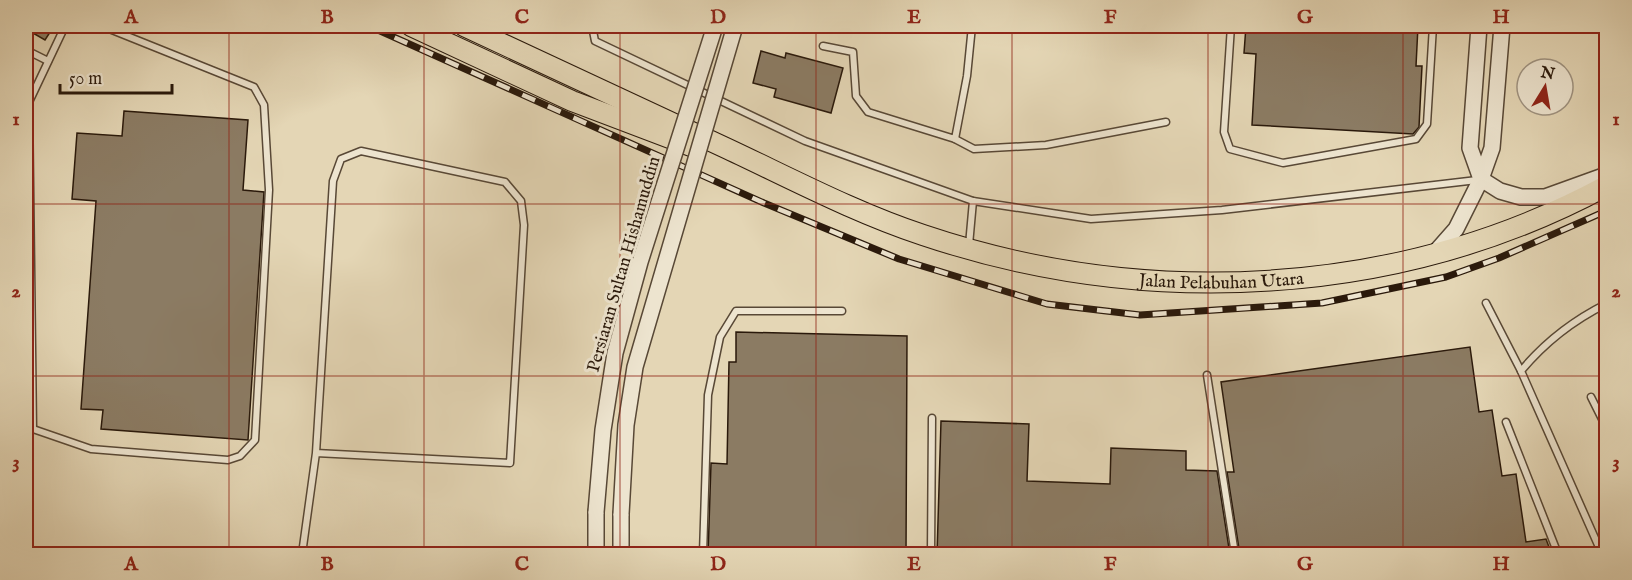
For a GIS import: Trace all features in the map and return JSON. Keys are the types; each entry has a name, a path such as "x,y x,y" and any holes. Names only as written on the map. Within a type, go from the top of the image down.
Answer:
{"main road":[{"path":"411,26 623,122 834,199"},
{"path":"464,26 834,199"},
{"name":"Jalan Pelabuhan Utara","path":"834,199 920,235 968,250 1032,265 1114,277 1215,284 1359,272 1434,254 1510,231 1606,186"}],"street":[{"name":"Persiaran Sultan Hishamuddin","path":"596,555 596,512 603,429 615,353 640,262 715,26"},
{"path":"621,555 626,425 635,367 735,26"},
{"path":"1479,26 1470,148 1481,179 1500,191 1521,197 1545,198 1606,175"},
{"path":"1434,254 1456,229 1481,179 1492,148 1502,26"}],"lane":[{"path":"33,429 27,101 65,26"},
{"path":"26,430 33,429 91,449 228,460 240,456 255,440 269,190 264,105 254,87 102,26"},
{"path":"591,26 595,41 805,141 973,201 1091,219 1222,210 1481,179"},
{"path":"955,139 967,76 972,26"},
{"path":"1231,26 1224,132 1230,149 1283,162 1416,139 1427,123 1433,26"},
{"path":"823,46 853,52 856,61 856,96 867,111 955,139 974,149 1046,146 1166,122"},
{"path":"26,50 48,61"},
{"path":"302,555 316,453 333,181 340,159 361,151 504,182 521,201 524,225 510,463 316,453"},
{"path":"968,250 973,201"},
{"path":"1486,303 1521,371 1602,555"},
{"path":"1521,371 1537,352 1565,327 1606,304"},
{"path":"703,555 708,395 720,337 736,311 842,311"},
{"path":"1207,375 1235,555"},
{"path":"1591,397 1606,427"},
{"path":"931,555 932,418"},
{"path":"1506,422 1558,555"}],"building":[{"path":"26,26 54,26 45,40 26,29"},
{"path":"1246,26 1418,26 1416,66 1422,66 1419,127 1413,134 1252,125 1256,54 1244,53"},
{"path":"761,51 785,58 786,53 843,68 831,113 774,97 776,89 753,83"},
{"path":"124,111 248,120 243,190 264,192 248,440 101,429 103,410 81,409 96,201 72,199 77,133 122,136"},
{"path":"736,332 907,336 906,555 708,555 711,463 727,464 729,362 736,362"},
{"path":"1470,347 1479,412 1492,410 1502,476 1516,474 1526,542 1546,539 1552,555 1240,555 1227,472 1234,472 1221,382"},
{"path":"941,421 1029,424 1027,481 1110,484 1111,448 1186,451 1186,470 1217,471 1230,555 937,555"}],"railway":[{"path":"369,26 764,203 899,259 1047,304 1140,315 1322,303 1446,277 1499,258 1606,211"}]}
